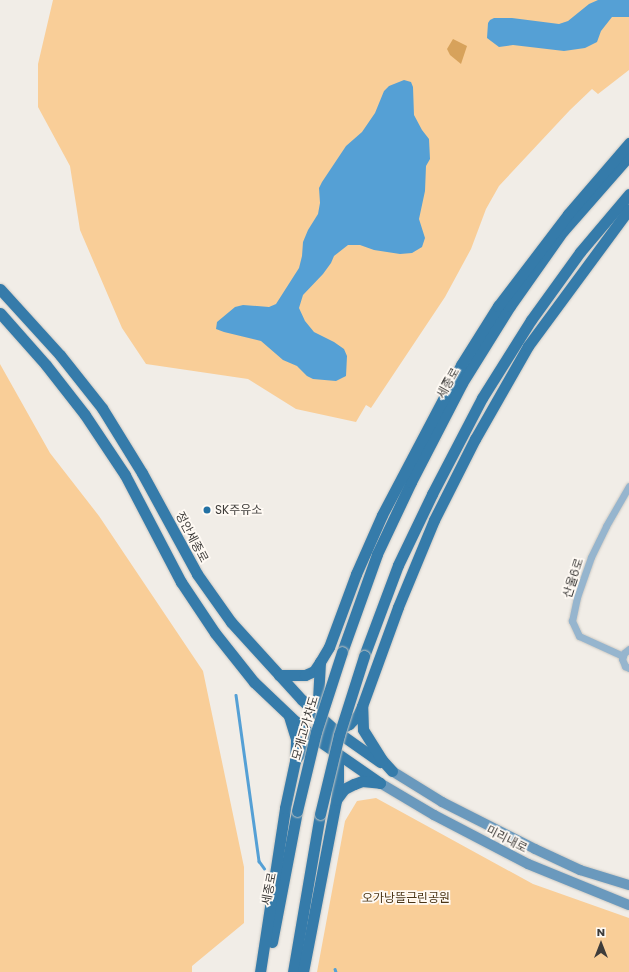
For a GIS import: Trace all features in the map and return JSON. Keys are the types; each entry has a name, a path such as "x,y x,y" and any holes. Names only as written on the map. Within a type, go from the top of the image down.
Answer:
{"highway":[{"path":"278,675 305,675 314,671 320,662 329,647 356,574 382,515 461,365 498,306 516,282 568,214 629,143"},
{"name":"세종로","path":"342,652 377,554 410,482 462,383 510,306 563,232 629,156"},
{"path":"293,972 320,814 339,735 364,656 398,565 432,494 482,398 531,320 580,252 629,194"},
{"path":"295,761 308,744 315,738 332,733 349,724 358,715 398,608 434,520 475,438 528,346 629,209"},
{"name":"정안세종로","path":"0,289 60,355 102,408 142,473 197,574 231,622 278,675 322,717 332,733 392,771"},
{"path":"0,313 46,365 96,431 124,475 181,582 215,633 254,682 288,715 315,738 333,749 380,783"},
{"name":"모개고가차도","path":"296,811 316,732 342,652"},
{"path":"320,662 318,700 322,717"},
{"path":"362,706 363,729 382,760 392,771"},
{"path":"260,972 284,808 295,761 296,739 288,715"},
{"path":"303,972 336,800 338,764 333,749 332,733"},
{"path":"336,800 344,789 354,784 362,781 380,783"},
{"name":"세종로","path":"267,972 296,811"}],"main road":[{"name":"미리내로","path":"392,771 442,802 535,849 580,870 629,885"},
{"name":"미리내로","path":"380,783 434,815 528,864 574,884 629,905"}],"street":[{"name":"산울6로","path":"623,656 579,636 572,621 577,597 591,556 629,486"},
{"path":"629,648 623,656 623,663 629,668"}],"green space":[{"path":"53,0 629,0 629,70 598,94 592,89 570,110 499,186 486,209 471,249 445,297 371,408 366,405 356,422 296,409 248,379 146,364 122,328 80,230 70,166 38,107 38,64"},
{"path":"0,364 50,453 99,516 203,671 244,867 244,923 192,966 192,972 0,972"},
{"name":"오가낭뜰근린공원","path":"376,798 533,884 629,918 629,972 317,972 345,821 357,801"}],"water":[{"path":"598,0 629,0 629,17 612,17 601,31 597,42 585,48 564,51 513,45 499,47 487,38 488,23 494,18 512,18 559,24 568,21 589,4"},
{"path":"404,80 411,82 413,87 414,115 429,139 430,159 426,166 425,191 419,219 425,238 422,247 412,253 400,254 374,250 360,245 348,245 334,256 323,274 303,295 299,308 305,321 314,332 344,349 347,356 346,376 336,381 313,379 307,376 297,366 283,360 261,341 216,329 217,322 235,307 243,305 269,307 276,304 299,268 303,242 308,230 318,214 320,203 319,188 322,182 346,146 362,132 375,113 384,91 389,86"}],"building":[{"path":"453,39 467,46 461,64 450,55 447,49"}],"waterway":[{"path":"236,695 259,861 264,868"}],"place":[{"name":"SK주유소","path":"207,510"}]}
